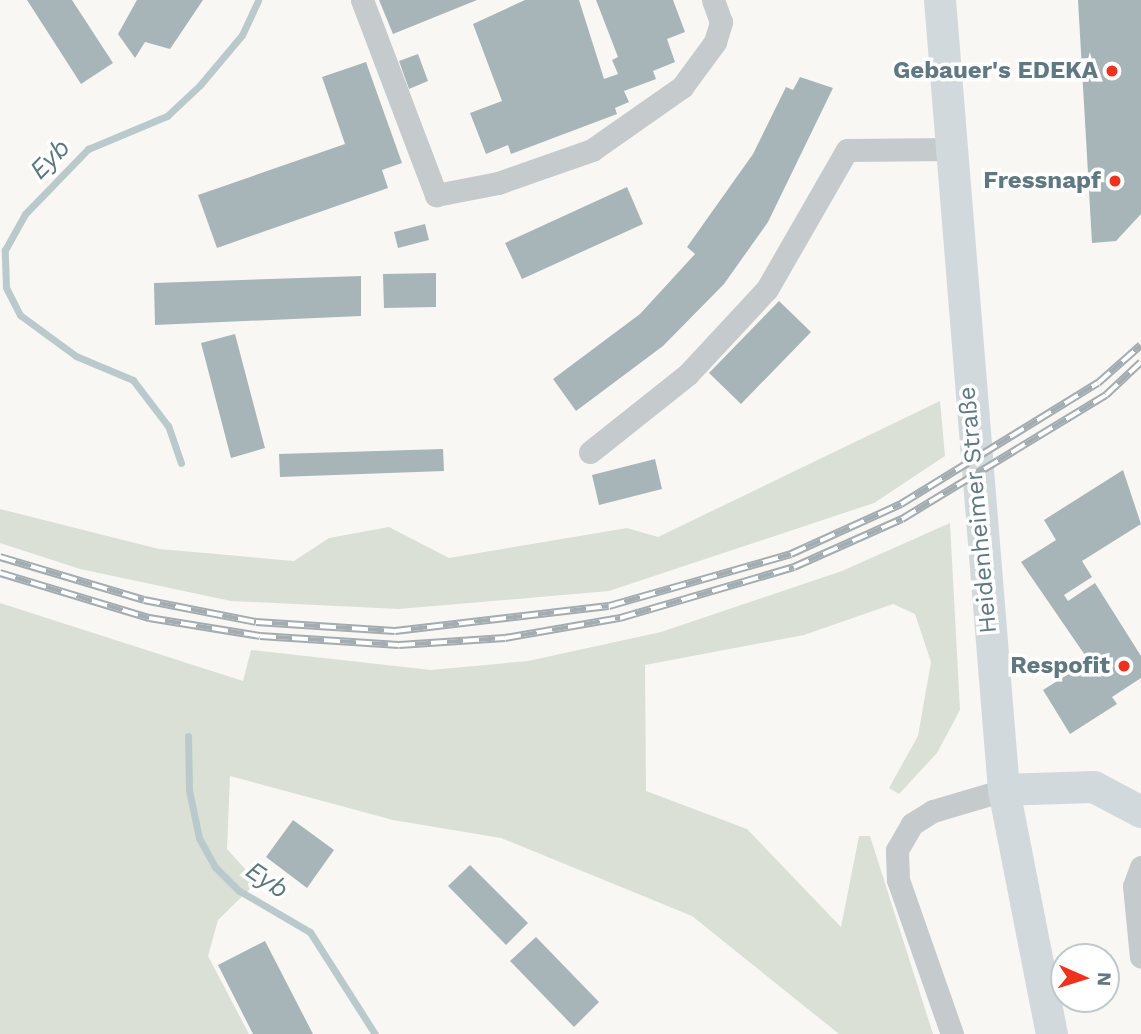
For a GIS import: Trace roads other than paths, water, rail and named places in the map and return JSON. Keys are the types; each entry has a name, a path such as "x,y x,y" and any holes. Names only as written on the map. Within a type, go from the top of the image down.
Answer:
{"main road":[{"name":"Heidenheimer Straße","path":"940,0 1004,790 1052,1034"},
{"path":"1004,790 1094,787 1141,811"}],"street":[{"path":"362,0 436,195 537,170 593,150 681,87 715,42 721,22 713,0"},
{"path":"590,452 688,374 767,289 847,150 952,149"},
{"path":"952,1034 898,880 897,850 912,824 933,811 1004,790"},
{"path":"1141,867 1134,886 1141,957"}],"waterway":[{"name":"Eyb","path":"181,463 168,426 133,380 76,356 20,315 6,287 5,250 25,214 88,149 167,116 200,85 242,35 258,0"},
{"name":"Eyb","path":"188,736 189,790 199,838 215,867 238,890 310,932 375,1034"}],"railway":[{"path":"0,557 144,600 256,622 395,631 609,606 791,554 901,504 1098,383 1141,345"},
{"path":"0,573 149,618 260,636 399,645 505,638 620,618 794,567 902,519 1106,395 1141,362"}],"place":[{"name":"Gebauer's EDEKA","path":"1112,71"},
{"name":"Fressnapf","path":"1115,181"},
{"name":"Respofit","path":"1124,666"}]}
